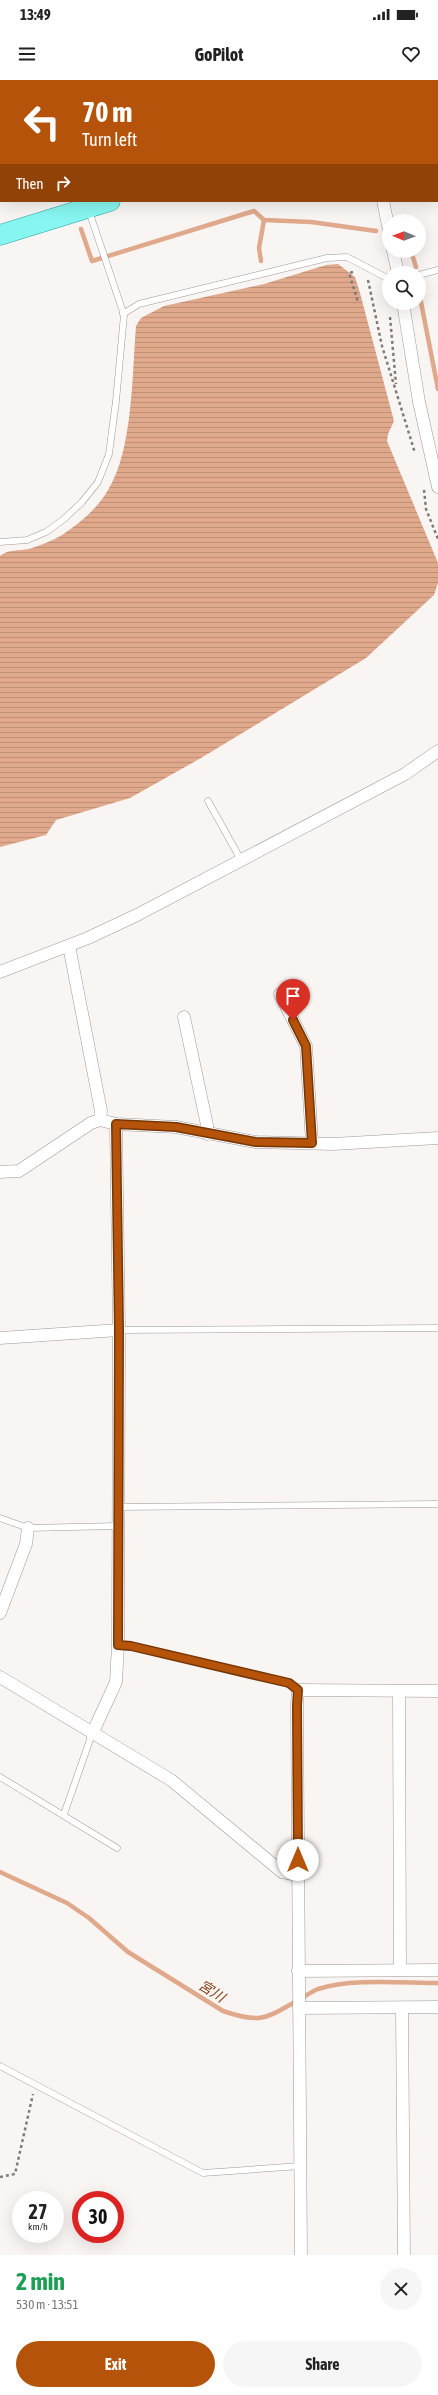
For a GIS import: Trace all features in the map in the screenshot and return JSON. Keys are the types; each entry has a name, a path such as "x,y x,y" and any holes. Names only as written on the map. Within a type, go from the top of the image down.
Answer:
{"main road":[{"path":"0,235 87,204 102,202"}],"street":[{"path":"383,202 386,214"},
{"path":"404,310 419,402 438,480"},
{"path":"0,972 69,946 137,915 405,774 438,750"},
{"path":"69,946 101,1111 100,1120"},
{"path":"280,994 306,1046 312,1143"},
{"path":"184,1017 207,1125 207,1134"},
{"path":"0,1172 19,1171 91,1123 100,1120 116,1124 176,1127 256,1142 333,1144 438,1138"},
{"path":"92,1734 116,1682 118,1645 117,1526 119,1330 116,1124"},
{"path":"0,1338 119,1330"},
{"path":"0,1613 26,1544 28,1528"},
{"path":"0,1677 92,1734 171,1780 282,1872 298,1875"},
{"path":"301,2255 298,1970 298,1690 438,1691"},
{"path":"399,1691 400,1970"},
{"path":"298,1970 438,1970"},
{"path":"299,2008 438,2007"},
{"path":"402,2008 404,2255"}],"lane":[{"path":"0,542 27,540 46,532 64,519 82,502 98,482 110,448 116,401 123,314 87,204"},
{"path":"123,314 139,304 327,258 348,257 365,268 382,276"},
{"path":"426,273 438,270"},
{"path":"208,801 241,860"},
{"path":"119,1330 438,1328"},
{"path":"118,1507 438,1504"},
{"path":"0,1518 28,1528 117,1526"},
{"path":"118,1645 131,1646 289,1683 298,1690"},
{"path":"64,1814 92,1734"},
{"path":"0,1777 64,1814 117,1848"},
{"path":"0,2066 38,2084 203,2173 300,2166"}],"path":[{"path":"358,302 350,273 365,268 382,346 416,455"},
{"path":"390,311 396,391"},
{"path":"423,483 426,509 438,540"},
{"path":"0,2177 14,2174 32,2094 38,2084"}],"shaded area":[{"path":"338,264 355,277 360,293 394,421 388,434 387,441 438,563 438,583 434,595 366,658 201,758 130,798 56,820 46,835 0,847 0,556 10,551 29,549 62,535 88,515 104,497 116,473 127,433 132,388 136,326 141,318 164,306 264,284 326,265"}],"waterway":[{"path":"81,229 92,261 254,211 264,220 311,222 376,231"},
{"path":"261,261 259,248 264,220"},
{"path":"413,258 416,266"},
{"path":"423,310 438,389"},
{"name":"宮川","path":"0,1872 67,1903 89,1918 128,1952 223,2011 248,2018 265,2017 281,2010 316,1990 345,1983 438,1983"}],"route":[{"path":"293,1020 306,1046 312,1143 256,1142 176,1127 116,1124 119,1330 117,1526 118,1645 131,1646 289,1683 298,1690 298,1860"}]}
